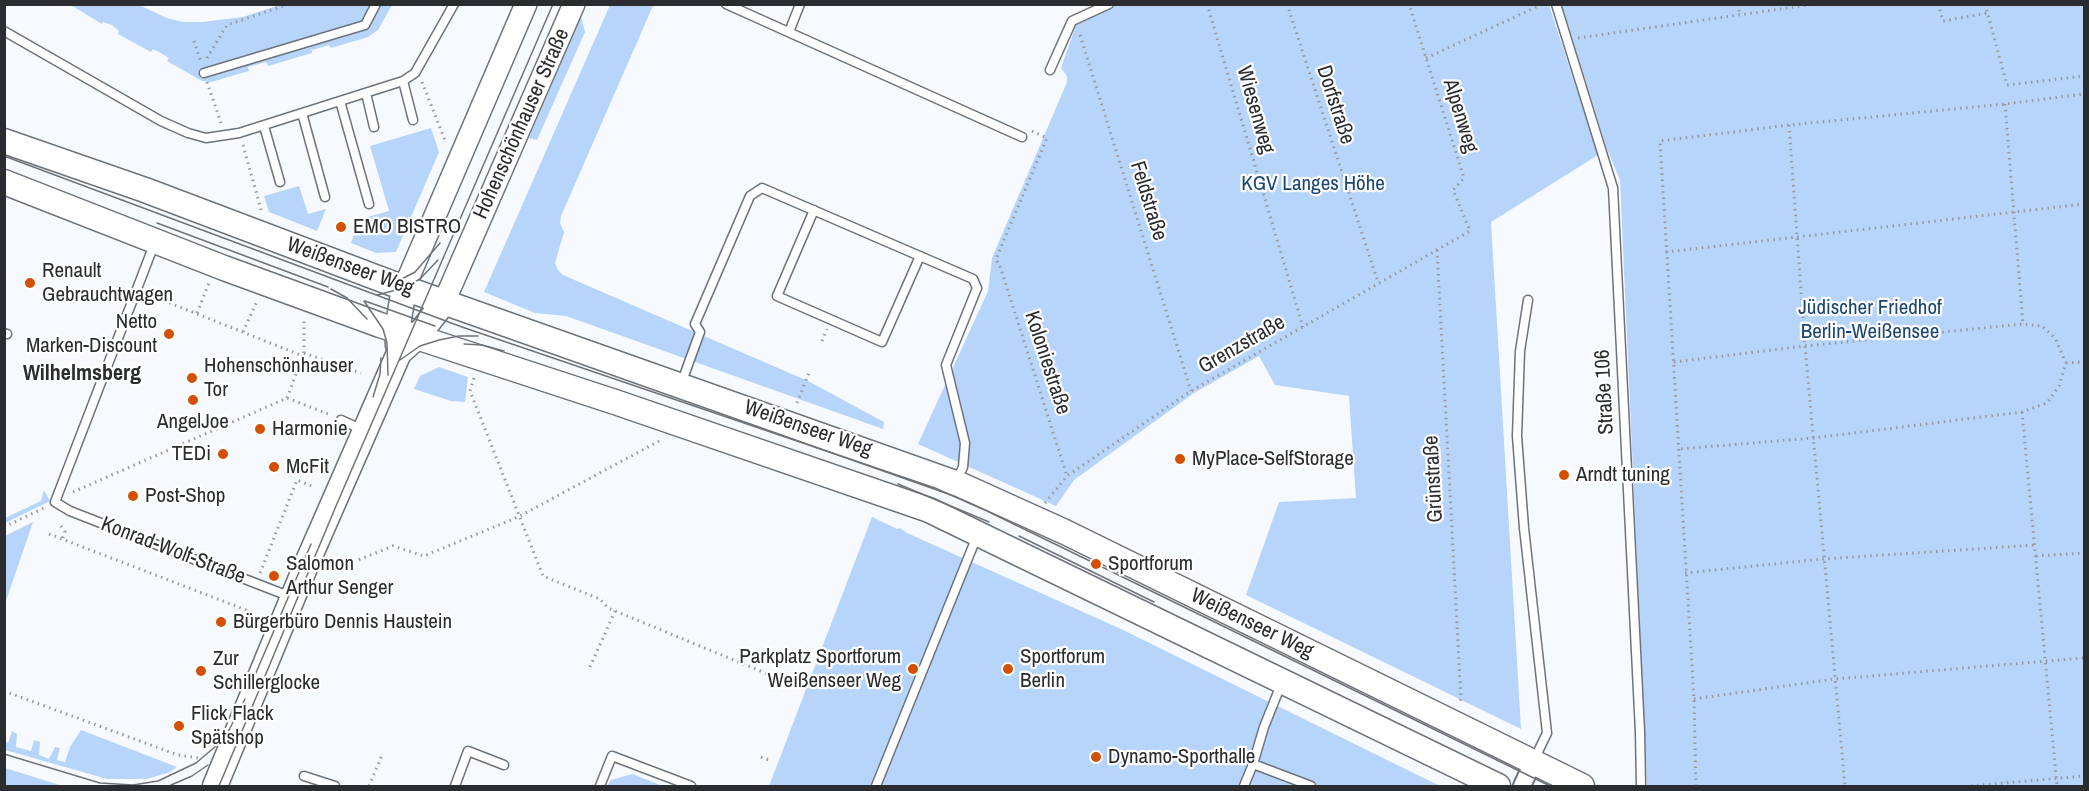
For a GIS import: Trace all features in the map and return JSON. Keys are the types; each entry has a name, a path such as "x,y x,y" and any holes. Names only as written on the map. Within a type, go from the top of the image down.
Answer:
{"main road":[{"name":"Weißenseer Weg","path":"4,141 145,190 404,288 956,483 992,498 1288,641 1582,786"},
{"name":"Weißenseer Weg","path":"4,182 404,340 629,407 930,510 1498,786"},
{"name":"Hohenschönhauser Straße","path":"404,288 404,340"},
{"name":"Hohenschönhauser Straße","path":"404,340 444,302"},
{"path":"214,786 292,598 404,340"},
{"path":"978,534 992,498"},
{"path":"1277,679 1288,641"}],"street":[{"name":"Hohenschönhauser Straße","path":"404,288 526,4"},
{"name":"Hohenschönhauser Straße","path":"444,302 574,4"},
{"path":"1522,786 1533,762"}],"lane":[{"path":"204,73 365,26 376,4"},
{"path":"4,31 161,121 206,138 264,126 403,81 415,74 454,4"},
{"path":"726,4 1022,137"},
{"path":"789,32 800,4"},
{"path":"1050,70 1072,21 1109,4"},
{"name":"Straße 106","path":"1556,4 1613,188 1641,786"},
{"path":"403,81 413,120"},
{"path":"366,93 374,127"},
{"path":"340,101 369,204"},
{"path":"302,113 325,197"},
{"path":"264,126 280,182"},
{"path":"681,385 700,332 695,324 750,196 762,188 972,279 977,288 946,365 966,443 963,467 956,483"},
{"path":"814,210 777,296 882,342 920,256"},
{"path":"55,502 155,242"},
{"path":"1527,300 1520,351 1517,436 1524,528 1547,733 1533,762"},
{"path":"342,420 364,431"},
{"name":"Konrad-Wolf-Straße","path":"55,502 70,511 292,598"},
{"path":"876,786 978,534"},
{"path":"1244,786 1253,764 1277,679"},
{"path":"454,786 468,751 504,765"},
{"path":"600,786 612,756 691,786"},
{"path":"1253,764 1311,786"},
{"path":"304,776 335,786"}],"path":[{"path":"194,41 201,63 206,61 227,25 289,4"},
{"name":"Wiesenweg","path":"1207,4 1303,327"},
{"name":"Dorfstraße","path":"1287,4 1378,282"},
{"name":"Alpenweg","path":"1409,4 1464,178 1453,190 1470,231"},
{"path":"1426,58 1543,4"},
{"path":"1738,4 1740,15"},
{"path":"1567,39 1815,4"},
{"path":"1938,4 1943,21 1988,13"},
{"path":"1985,4 2007,86 2085,76"},
{"name":"Feldstraße","path":"1072,21 1083,44 1191,391"},
{"path":"421,81 447,146"},
{"path":"1696,786 1694,699 1660,141 2085,94"},
{"path":"212,96 221,123"},
{"path":"2005,104 2023,324"},
{"path":"1789,125 1823,559 1845,786"},
{"name":"Koloniestraße","path":"1026,127 1047,138 996,259 1067,476"},
{"path":"241,141 262,213"},
{"path":"1666,252 2012,211 2083,205"},
{"name":"Grenzstraße","path":"1044,504 1067,476 1191,391 1470,231"},
{"name":"Grünstraße","path":"1437,250 1461,699 1457,707"},
{"path":"197,314 211,279"},
{"path":"137,290 303,355 361,374"},
{"path":"243,332 259,297"},
{"path":"287,398 303,355 305,315"},
{"path":"1674,362 2023,324 2042,326 2055,338 2066,363 2059,386 2047,403 2022,412 1813,438 1679,449"},
{"path":"2066,363 2085,362"},
{"path":"797,404 810,370"},
{"path":"475,377 470,392 543,576 600,599 608,608 799,687"},
{"path":"4,527 71,493 287,398 342,420"},
{"path":"2022,412 2057,786"},
{"path":"331,571 393,546 424,556 518,517 661,440"},
{"path":"256,584 297,480 314,487"},
{"path":"60,525 66,532 63,540"},
{"path":"49,534 254,614"},
{"path":"1685,573 1823,559 2035,544"},
{"path":"2036,556 2085,553"},
{"path":"590,667 615,611"},
{"path":"1694,699 1834,679 2085,658"},
{"path":"4,691 178,755 198,758"},
{"path":"369,786 382,755"},
{"path":"761,757 771,761"},
{"path":"1971,786 2085,776"}],"green space":[{"path":"69,4 139,5 167,18 183,22 243,17 280,5 392,5 378,30 368,37 331,48 329,45 312,50 312,53 268,66 266,62 248,67 249,71 211,82 202,81 167,61 169,58 159,52 153,49 151,52 118,34 119,31 112,25 103,22 102,24"},
{"name":"KGV Langes Höhe","path":"1119,4 1549,5 1598,155 1491,222 1521,729 1246,595 1279,502 1356,498 1349,396 1275,385 1259,356 1194,393 1074,480 1056,506 918,444 988,291 992,258 1067,82 1067,76 1061,68 1076,25"},
{"path":"610,5 655,5 561,216 560,223 564,232 555,263 558,270 563,275 808,381 884,422 883,429 566,316 535,313 484,292"},
{"name":"Jüdischer Friedhof Berlin-Weißensee","path":"1562,5 2084,5 2084,786 1647,786 1620,180 1607,149"},
{"path":"581,17 585,32 537,140 529,138"},
{"path":"431,128 439,152 396,252 376,253 351,243 360,219 389,211 370,146"},
{"path":"299,186 308,214 326,209 317,231 269,212 264,196"},
{"path":"439,367 468,377 465,402 451,401 414,389 420,376"},
{"path":"44,490 50,501 5,523 5,518 41,501"},
{"name":"Sportforum Berlin","path":"872,517 1121,629 1440,786 769,786"},
{"path":"33,522 5,604 5,536"},
{"path":"81,730 177,767 170,772 147,779 107,779 5,750 5,741 8,743 12,731 17,734 16,747 31,751 34,740 40,742 39,755 49,759 55,747 60,748 57,760 65,762 70,747"},
{"path":"5,768 63,786 5,786"},
{"path":"632,774 663,786 607,786 611,780"}],"tram line":[{"path":"219,786 336,506 553,4"},
{"path":"4,156 462,327 935,488 987,511 1550,786"},
{"path":"157,223 328,287"},
{"path":"384,285 396,282 415,272 440,243"},
{"path":"377,295 404,288 420,279 438,260"},
{"path":"331,289 347,298 367,319"},
{"path":"364,301 383,329 387,343 388,375"},
{"path":"365,301 435,326"},
{"path":"400,360 420,346 439,340 459,336 478,336"},
{"path":"464,344 482,345 504,351"},
{"path":"373,397 380,374 381,358"},
{"path":"898,484 989,522"},
{"path":"1019,536 1154,602"},
{"path":"252,682 311,544"},
{"path":"4,754 100,783 133,785 158,781 196,763 216,746 228,732 245,699"},
{"path":"171,785 192,776 208,765"}],"place":[{"name":"EMO BISTRO","path":"341,227"},
{"name":"Renault Gebrauchtwagen","path":"30,283"},
{"name":"Netto Marken-Discount","path":"169,334"},
{"name":"Hohenschönhauser Tor","path":"192,378"},
{"name":"AngelJoe","path":"193,400"},
{"name":"Harmonie","path":"260,429"},
{"name":"TEDi","path":"223,454"},
{"name":"MyPlace-SelfStorage","path":"1180,459"},
{"name":"McFit","path":"274,467"},
{"name":"Arndt tuning","path":"1564,475"},
{"name":"Post-Shop","path":"133,496"},
{"name":"Sportforum","path":"1096,564"},
{"name":"Salomon Arthur Senger","path":"274,576"},
{"name":"Bürgerbüro Dennis Haustein","path":"221,622"},
{"name":"Parkplatz Sportforum Weißenseer Weg","path":"913,669"},
{"name":"Sportforum Berlin","path":"1008,669"},
{"name":"Zur Schillerglocke","path":"201,671"},
{"name":"Flick Flack Spätshop","path":"179,726"},
{"name":"Dynamo-Sporthalle","path":"1096,757"}],"district":[{"name":"Wilhelmsberg","path":"82,374"}]}
